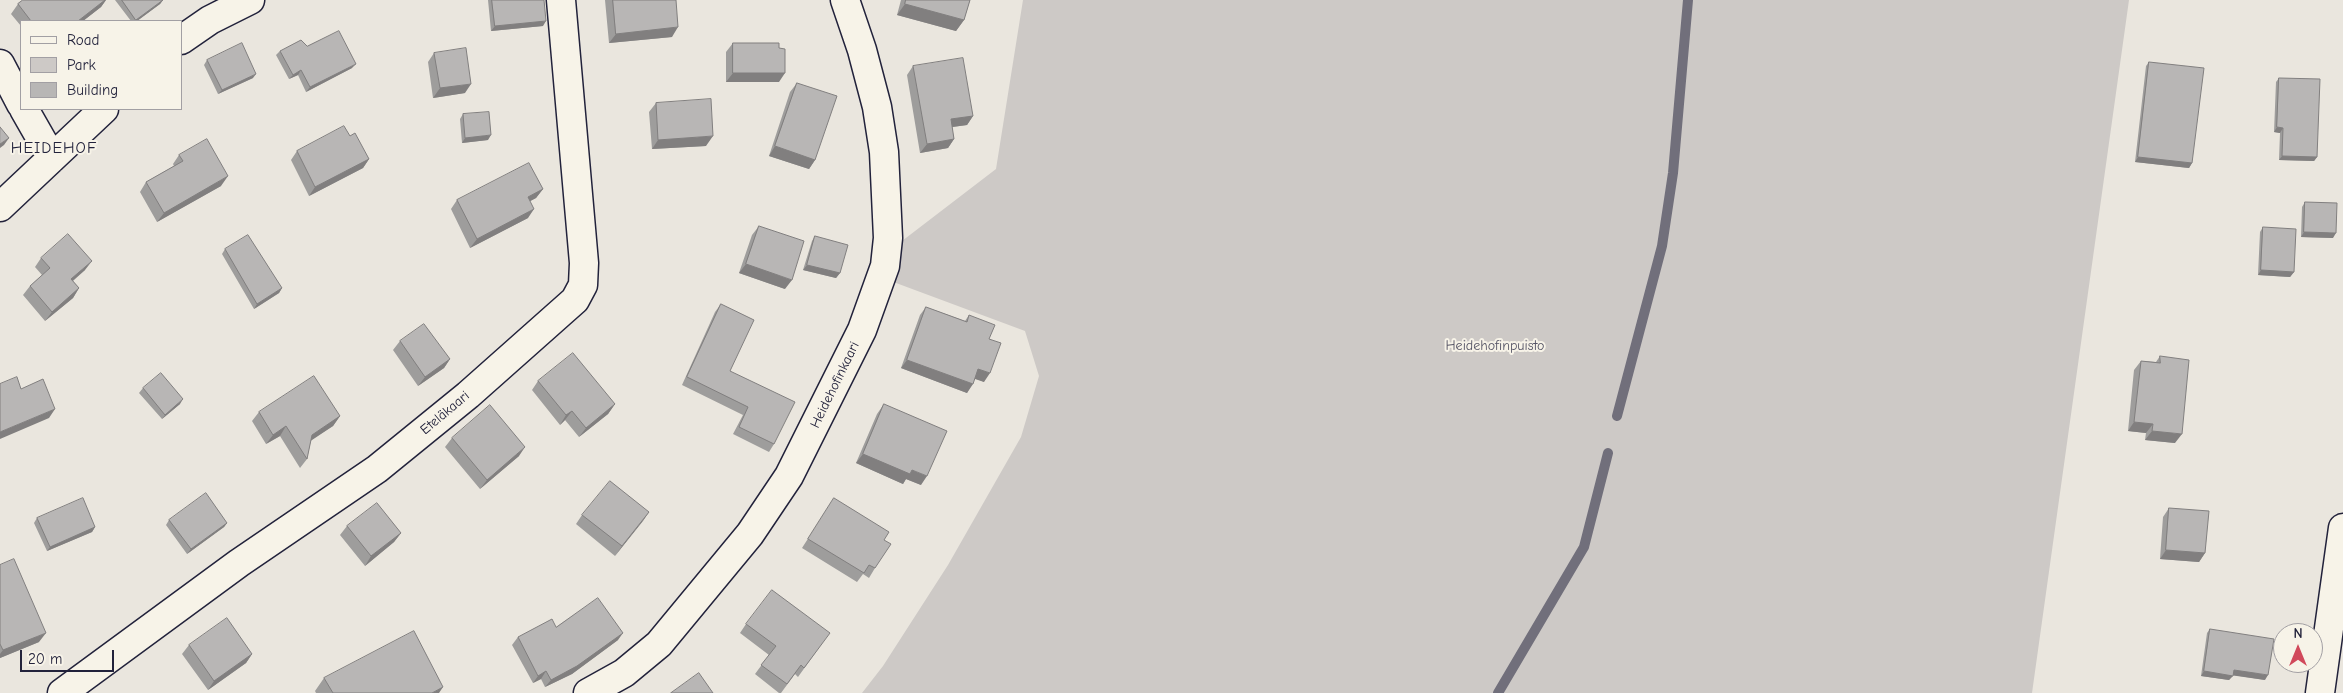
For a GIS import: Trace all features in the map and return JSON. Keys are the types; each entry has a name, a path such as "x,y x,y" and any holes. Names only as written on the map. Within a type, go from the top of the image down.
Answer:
{"street":[{"path":"182,39 210,20 250,0"},
{"name":"Eteläkaari","path":"62,693 239,563 377,470 468,395 575,300 583,285 584,263 561,0"},
{"name":"Heidehofinkaari","path":"588,693 624,673 659,644 750,534 790,476 862,330 886,266 888,238 884,152 877,107 862,50 845,0"},
{"path":"0,64 20,102"},
{"path":"25,110 52,158"},
{"path":"0,207 103,110"},
{"path":"2320,693 2342,539"}],"green space":[{"name":"Heidehofinpuisto","path":"1023,0 2129,0 2032,693 862,693 883,666 948,565 1021,437 1039,376 1025,331 888,280 902,241 996,169"}],"building":[{"path":"23,0 105,0 79,20 30,20 18,4"},
{"path":"122,0 163,0 136,20"},
{"path":"492,0 544,0 546,21 495,26"},
{"path":"613,0 676,0 678,27 616,34"},
{"path":"906,0 970,0 964,20 905,4"},
{"path":"339,31 356,64 310,87 301,70 293,75 280,51 301,40 307,46"},
{"path":"242,43 256,74 222,90 207,60"},
{"path":"733,43 779,43 779,48 785,49 785,73 733,73"},
{"path":"466,48 471,84 440,88 434,53"},
{"path":"963,58 973,116 951,119 954,139 927,144 913,66"},
{"path":"2149,62 2204,68 2192,163 2138,157"},
{"path":"2279,78 2320,79 2317,157 2282,156 2283,128 2277,127"},
{"path":"797,83 837,96 815,160 775,146"},
{"path":"711,99 713,136 658,140 656,103"},
{"path":"489,112 491,135 465,138 463,114"},
{"path":"344,126 350,136 355,133 369,159 315,187 297,151"},
{"path":"0,127 9,138 0,144"},
{"path":"207,139 228,176 164,213 146,182 183,161 179,155"},
{"path":"529,163 543,189 528,197 534,209 477,239 457,200"},
{"path":"2305,202 2337,203 2336,233 2304,232"},
{"path":"759,226 804,241 792,280 746,264"},
{"path":"2263,227 2296,229 2294,272 2261,270"},
{"path":"68,234 92,261 71,279 79,288 52,312 30,286 50,268 41,258"},
{"path":"248,235 282,288 257,304 225,249"},
{"path":"815,236 848,245 840,273 807,265"},
{"path":"721,304 754,320 730,371 795,402 774,444 739,427 748,407 687,377"},
{"path":"926,307 967,322 969,315 995,325 989,339 1001,343 990,373 978,369 973,384 907,360"},
{"path":"424,324 450,359 425,377 400,341"},
{"path":"573,353 615,404 586,428 572,411 566,415 538,381"},
{"path":"2160,356 2189,360 2182,434 2152,431 2153,424 2134,422 2141,361 2160,363"},
{"path":"161,373 183,399 165,415 143,388"},
{"path":"314,376 340,416 312,435 307,459 286,426 273,435 259,412"},
{"path":"17,377 21,389 43,379 55,409 0,432 0,384"},
{"path":"884,404 947,431 927,476 912,470 910,474 863,454"},
{"path":"490,405 525,447 487,480 452,438"},
{"path":"610,481 649,512 622,546 582,515"},
{"path":"206,493 227,523 191,549 169,520"},
{"path":"83,498 95,527 50,547 37,518"},
{"path":"834,498 889,532 884,540 891,544 875,568 869,565 864,573 808,539"},
{"path":"377,503 401,533 371,556 347,526"},
{"path":"2169,508 2209,511 2205,553 2166,550"},
{"path":"14,559 46,633 3,650 0,644 0,565"},
{"path":"772,590 830,633 804,668 801,665 787,684 761,665 776,646 746,624"},
{"path":"598,598 623,633 577,666 551,680 546,671 538,676 518,637 552,619 556,627"},
{"path":"227,618 252,654 214,681 189,645"},
{"path":"2210,629 2273,639 2268,675 2234,670 2233,676 2204,671"},
{"path":"414,631 443,687 432,693 333,693 324,678"},
{"path":"699,673 713,693 671,693"}],"waterway":[{"path":"1617,416 1662,246 1673,173 1688,0"},
{"path":"1498,693 1584,547 1608,453"}],"district":[{"name":"HEIDEHOF","path":"54,148"}]}
